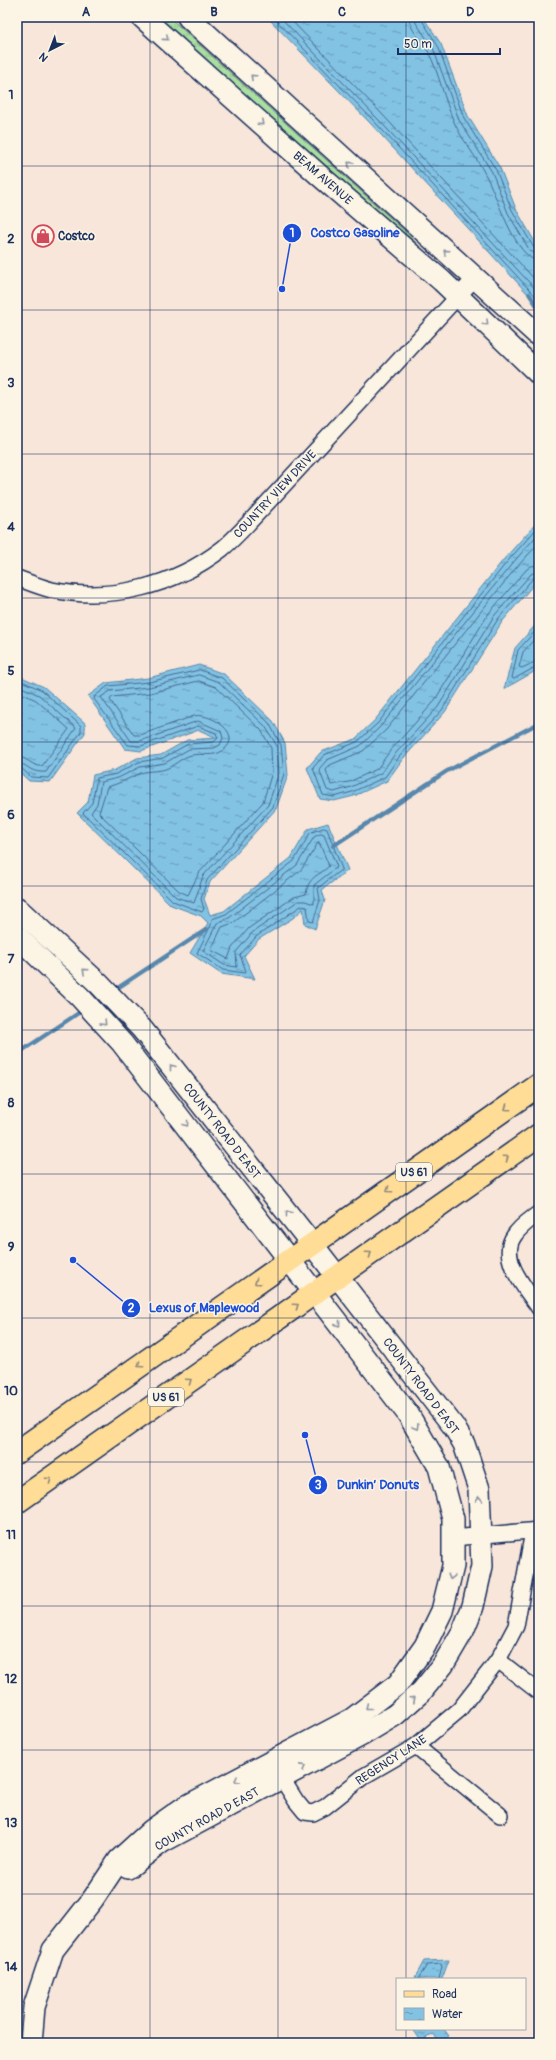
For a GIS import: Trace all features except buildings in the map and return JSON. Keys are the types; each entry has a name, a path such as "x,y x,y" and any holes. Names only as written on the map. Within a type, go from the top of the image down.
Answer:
{"main road":[{"name":"US 61","path":"17,1452 539,1085"},
{"name":"US 61","path":"17,1502 539,1135"}],"street":[{"name":"BEAM AVENUE","path":"142,17 458,296 539,374"},
{"path":"188,17 539,336"},
{"name":"COUNTRY VIEW DRIVE","path":"17,578 52,590 95,594 132,591 164,582 192,568 221,549 245,528 475,278"},
{"name":"COUNTY ROAD D EAST","path":"17,908 99,984 142,1029 312,1244 454,1428 464,1444 479,1489 482,1566 473,1606 463,1631 443,1665 422,1691 394,1716 276,1770 183,1808 152,1830 119,1860 93,1899 53,1950 34,2007 31,2043"},
{"name":"COUNTY ROAD D EAST","path":"17,936 70,987 122,1043 408,1414 439,1467 453,1519 453,1566 442,1611 426,1646 398,1684 352,1719 276,1770"},
{"path":"539,1213 525,1224 513,1237 509,1255 514,1271 539,1308"},
{"path":"453,1538 536,1530"},
{"name":"REGENCY LANE","path":"276,1770 304,1812 313,1813 325,1808 364,1776 416,1746 459,1710 498,1660 516,1626 536,1530"},
{"path":"498,1660 539,1692"},
{"path":"416,1746 500,1815"}],"green space":[{"path":"155,17 169,17 407,233 429,257 426,261 177,33"}],"water":[{"path":"267,17 423,17 441,44 468,116 500,168 516,209 539,249 539,306 370,123"},
{"path":"539,520 539,578 502,622 445,712 402,760 387,781 354,796 334,801 320,799 307,768 321,752 355,739 375,720 504,559"},
{"path":"539,621 539,669 504,689 515,648"},
{"path":"199,665 224,674 273,721 285,743 288,775 276,809 210,882 204,899 210,915 224,911 291,858 308,829 328,823 348,870 322,890 325,900 315,929 305,924 303,909 293,918 259,939 244,956 255,979 221,974 190,953 208,923 201,916 171,905 77,813 88,802 93,775 115,770 137,758 161,755 187,740 217,738 199,730 141,751 125,749 88,696 106,683 148,678"},
{"path":"17,675 44,687 85,723 85,733 50,782 29,781 17,770"},
{"path":"449,1960 442,1978 415,1978 424,1961"},
{"path":"414,2030 445,2030 449,2036 439,2043 434,2034 421,2041"}],"waterway":[{"path":"529,294 539,309"},
{"path":"333,846 447,771 539,723"},
{"path":"113,991 207,929"},
{"path":"17,1054 83,1010"}],"place":[{"name":"Costco","path":"43,236"},
{"name":"Costco Gasoline","path":"282,289"},
{"name":"Lexus of Maplewood","path":"73,1260"},
{"name":"Dunkin’ Donuts","path":"305,1435"}]}
